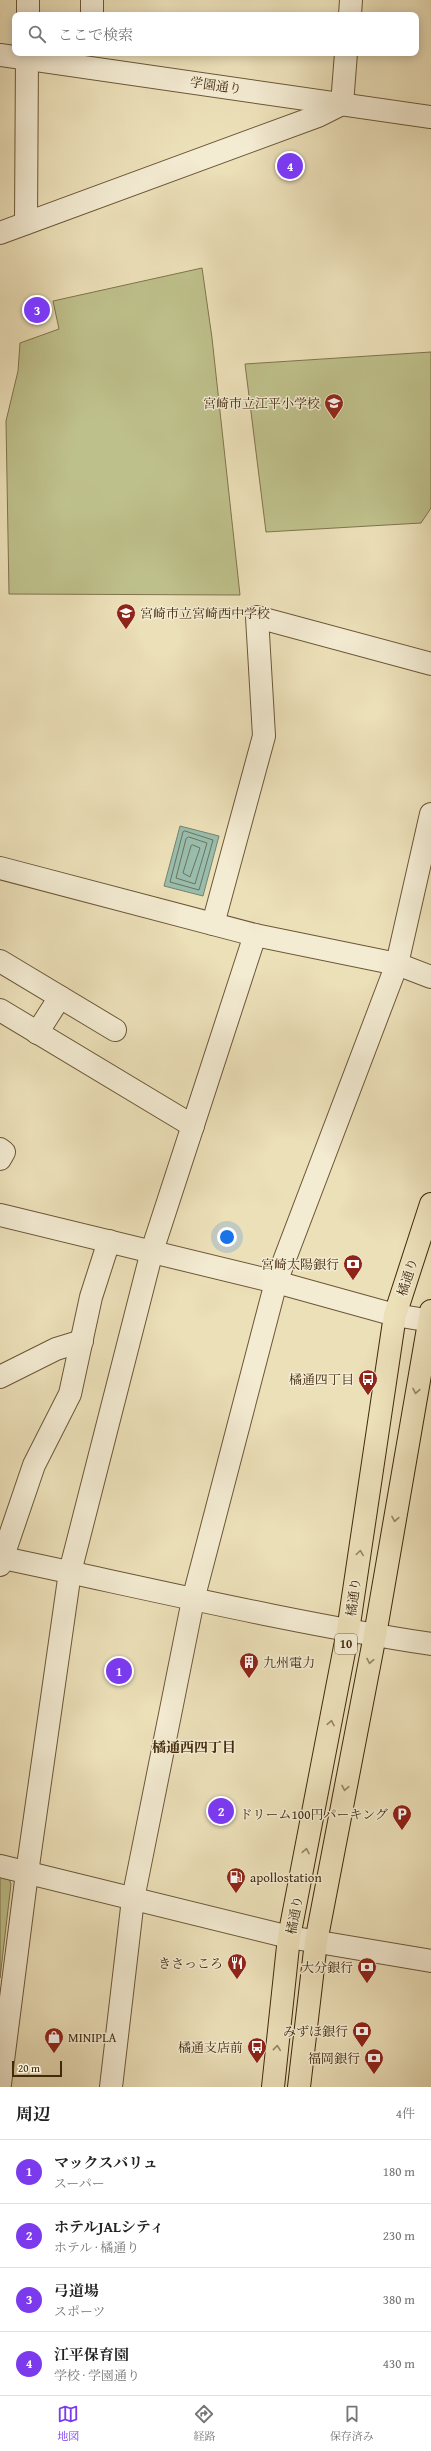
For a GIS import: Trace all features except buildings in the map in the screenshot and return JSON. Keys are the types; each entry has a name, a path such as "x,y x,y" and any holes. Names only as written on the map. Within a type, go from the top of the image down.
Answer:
{"highway":[{"name":"橘通り","path":"273,2087 289,1938 348,1631 395,1314 431,1204"},
{"name":"橘通り","path":"299,2087 316,1942 375,1635 430,1318"}],"street":[{"path":"28,0 28,12"},
{"path":"92,0 92,12"},
{"path":"350,12 351,0"},
{"name":"学園通り","path":"0,55 12,55"},
{"path":"26,56 26,223"},
{"name":"学園通り","path":"26,56 95,60 342,104 431,117"},
{"path":"0,233 318,116 342,104 346,56"},
{"path":"213,924 264,736 257,617 431,664"},
{"path":"111,2087 134,1899 193,1600 276,1282 397,964 431,814"},
{"path":"0,868 255,935 397,964 431,977"},
{"path":"0,2084 3,2039 70,1572 152,1251 255,935"},
{"path":"0,961 115,1030"},
{"path":"38,1033 60,997"},
{"path":"0,1010 193,1126"},
{"path":"0,1149 4,1152 0,1159"},
{"path":"0,1229 10,1217 276,1282 395,1314 430,1318"},
{"path":"109,1241 91,1297 70,1394 34,1465 2,1562 70,1572 193,1600 348,1631 431,1644"},
{"path":"0,1377 56,1349 82,1341"},
{"path":"0,1866 289,1938 431,1961"}],"green space":[{"path":"202,268 212,338 240,595 9,594 6,421 18,371 20,343 59,329 53,301"},
{"path":"40,298 47,317 33,322 27,303"},
{"path":"431,352 431,508 421,523 266,532 245,364"},
{"path":"0,1877 9,1879 11,1884 0,1978"}],"water":[{"path":"180,826 219,836 203,896 164,886"}],"place":[{"name":"江平保育園","path":"290,166"},
{"name":"弓道場","path":"37,310"},
{"name":"宮崎市立江平小学校","path":"334,420"},
{"name":"宮崎市立宮崎西中学校","path":"126,630"},
{"name":"宮崎太陽銀行","path":"353,1281"},
{"name":"橘通四丁目","path":"368,1396"},
{"name":"マックスバリュ","path":"119,1671"},
{"name":"九州電力","path":"249,1679"},
{"name":"ホテルJALシティ","path":"221,1811"},
{"name":"ドリーム100円パーキング","path":"402,1831"},
{"name":"apollostation","path":"236,1894"},
{"name":"きさっころ","path":"237,1980"},
{"name":"大分銀行","path":"367,1984"},
{"name":"みずほ銀行","path":"362,2048"},
{"name":"MINIPLA","path":"54,2054"},
{"name":"橘通支店前","path":"257,2064"},
{"name":"福岡銀行","path":"374,2075"}],"district":[{"name":"橘通西四丁目","path":"194,1747"}]}
